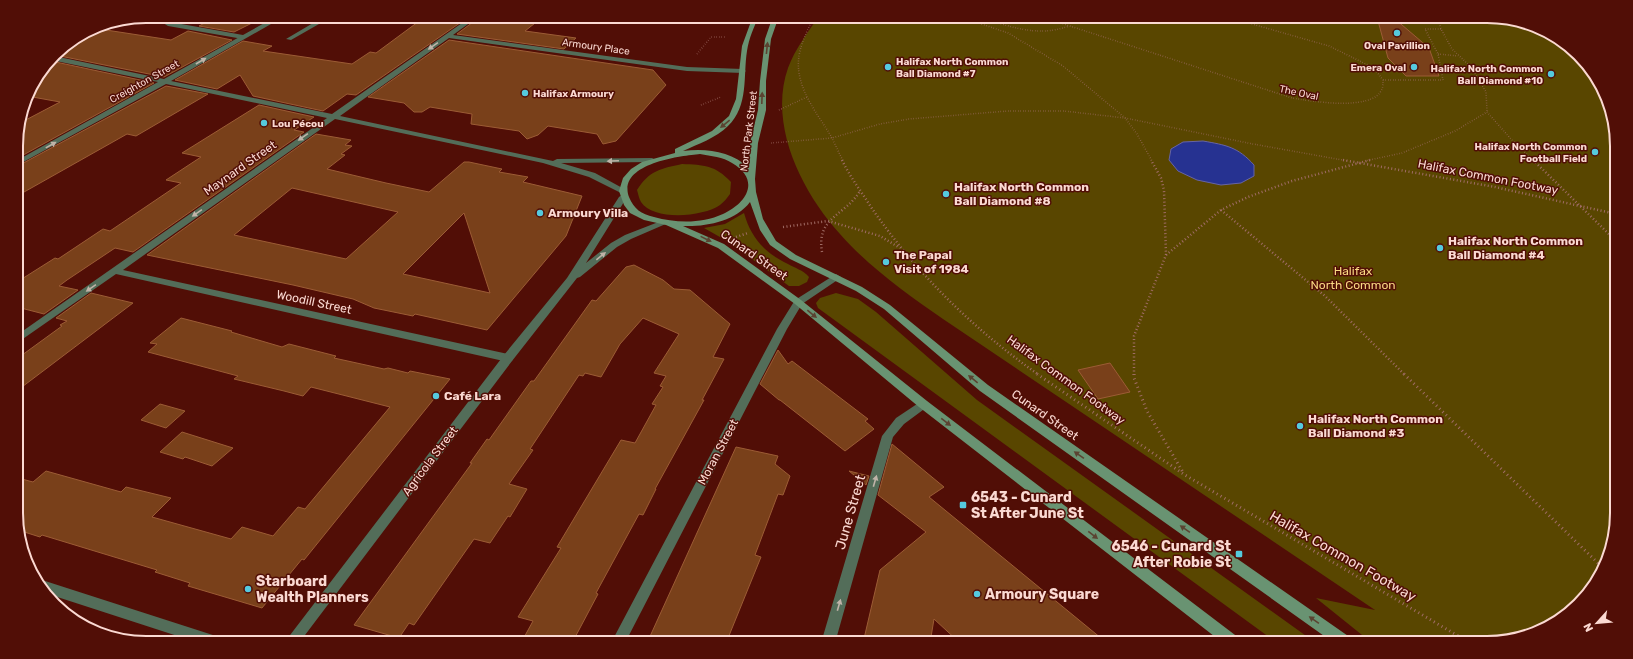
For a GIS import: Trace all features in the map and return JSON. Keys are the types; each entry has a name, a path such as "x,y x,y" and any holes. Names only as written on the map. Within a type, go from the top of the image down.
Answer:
{"main road":[{"name":"North Park Street","path":"669,155 712,134 726,125 733,117 739,96 746,38 753,23"},
{"name":"North Park Street","path":"752,178 754,143 762,110 763,81 768,39 774,23"},
{"path":"700,152 728,158 743,166 752,178 754,185 752,193 746,202 722,217 700,223 667,224 644,218 630,208 623,194 626,180 637,169 652,160 669,155 700,152"},
{"name":"Cunard Street","path":"752,193 764,230 773,242 793,257 859,289 887,307 984,388 1336,636"},
{"name":"Cunard Street","path":"667,224 721,246 798,302 923,404 1225,636"}],"street":[{"path":"166,23 243,37"},
{"name":"Creighton Street","path":"23,160 269,23"},
{"path":"290,40 318,23"},
{"name":"Maynard Street","path":"23,336 466,23"},
{"name":"Armoury Place","path":"448,36 687,69 743,71"},
{"path":"59,59 545,161 592,176 623,194"},
{"path":"545,161 652,160"},
{"name":"Agricola Street","path":"296,636 508,358 571,280 623,194"},
{"name":"Agricola Street","path":"571,280 614,245 628,237 667,224"},
{"name":"Woodill Street","path":"114,271 508,358"},
{"name":"Moran Street","path":"622,636 782,329 798,302 836,277"},
{"name":"June Street","path":"830,636 888,436 900,421 923,404"},
{"path":"49,588 197,636"}],"path":[{"name":"Halifax Common Footway","path":"811,23 800,50 798,64 800,80 807,97 832,138 848,172 860,192 902,250 926,278 960,312 1026,366 1185,475 1458,636"},
{"name":"Halifax Common Footway","path":"979,23 1008,33 1063,66 1125,118 1137,134 1161,178 1164,190 1166,255 1134,336 1134,378 1147,411 1185,475"},
{"path":"1002,23 1034,32 1048,32 1069,26"},
{"name":"The Oval","path":"1060,23 1304,102 1325,104 1360,102 1374,98 1382,90 1383,80"},
{"path":"1248,23 1329,46 1374,68 1383,80 1443,80 1438,54 1426,29 1441,29"},
{"path":"1439,23 1452,49 1471,67 1486,92 1487,112 1510,138 1610,235"},
{"path":"702,56 696,55 711,38 725,37"},
{"path":"1438,54 1459,56"},
{"path":"760,122 775,112 807,97"},
{"name":"Halifax Common Footway","path":"768,143 832,138 880,124 909,119 1008,111 1064,111 1125,118 1252,144 1480,184 1610,213"},
{"name":"Halifax Common Footway","path":"1166,255 1221,210 1248,197 1292,181 1356,162 1402,153 1455,131 1487,112"},
{"path":"836,277 824,258 820,242 828,221 852,203 860,192"},
{"path":"1221,210 1325,296 1599,564"},
{"path":"778,228 828,221 880,236 902,250"}],"green space":[{"name":"Halifax North Common","path":"814,23 1495,23 1511,25 1527,30 1556,44 1580,65 1597,91 1606,114 1610,146 1610,513 1606,545 1597,568 1589,582 1568,606 1549,620 1534,627 1511,634 1495,636 1363,636 1316,598 1375,610 929,310 876,269 851,246 826,217 813,198 792,157 782,112 783,90 788,68 798,47"},
{"path":"682,164 709,167 720,172 731,182 730,194 721,204 712,209 691,214 667,214 656,212 647,208 640,201 637,190 642,183 656,171"},
{"path":"744,213 751,230 760,244 772,255 807,275 809,277 807,282 799,286 789,286 727,241 704,228 725,224"},
{"path":"836,293 858,299 876,312 977,400 1306,636 1267,636 818,308 816,303 820,298"}],"shaded area":[{"path":"1203,141 1225,146 1243,154 1254,165 1254,176 1241,183 1221,185 1197,180 1178,171 1169,160 1171,149 1183,142"}],"building":[{"path":"205,23 252,23 234,32 199,26"},
{"path":"417,23 460,23 356,95 347,94 323,111 253,96 240,75 217,89 175,80 243,41 272,46 263,51 352,64 370,52 376,53"},
{"path":"472,23 535,23 525,31 576,38 564,49 457,34"},
{"name":"Oval Pavillion","path":"1379,23 1400,23 1429,48 1439,76 1406,76 1388,58"},
{"path":"106,30 171,40 188,31 232,40 164,77 62,56 84,39"},
{"name":"Halifax Armoury","path":"449,40 653,70 666,85 616,141 603,144 597,134 548,126 538,135 527,139 519,131 471,124 472,114 430,107 422,112 414,112 404,103 368,97"},
{"path":"56,62 154,83 23,155 23,138 26,120 60,102 33,97 39,84"},
{"path":"166,86 208,94 136,136 127,134 23,193 23,163"},
{"path":"259,105 314,117 294,130 304,132 133,252 115,248 67,280 59,286 78,290 44,314 23,309 23,278 55,258 58,259 103,229 110,231 181,183 166,180 201,157 182,153"},
{"path":"316,134 351,140 345,145 352,146 341,154 345,155 327,169 386,183 429,192 464,162 469,162 502,169 499,172 528,177 523,182 582,196 566,236 487,330 415,314 413,316 374,308 353,299 147,255","holes":["292,188 398,212 346,259 234,235","464,213 490,293 403,274"]},
{"path":"634,265 663,280 674,289 690,290 730,324 713,357 724,359 702,400 704,400 655,489 643,515 639,514 596,593 598,594 576,636 525,636 533,621 518,617 561,548 557,547 621,440 635,443 656,405 652,404 663,387 660,386 666,376 654,373 679,334 643,318 620,344 601,377 585,373 583,376 579,375 530,449 533,450 509,484 527,489 510,517 508,516 490,543 474,539 414,625 409,623 400,636 392,636 354,625 472,463 470,463 487,439 489,440 531,381 534,381 592,300 596,301 626,267"},
{"path":"91,293 133,303 23,386 23,354 67,321 56,318"},
{"path":"181,318 232,331 231,332 282,347 289,344 336,356 334,358 384,369 388,368 408,373 410,371 450,379 304,560 302,559 262,608 188,586 190,583 155,572 157,570 42,535 40,537 24,532 23,479 33,482 46,471 121,492 126,487 171,498 152,517 231,539 242,527 273,536 298,507 305,509 390,407 311,387 303,396 234,379 238,376 148,352 157,344 150,343"},
{"path":"778,350 788,364 792,361 868,419 865,421 874,429 845,451 779,400 760,384"},
{"path":"1110,363 1130,392 1098,399 1078,370"},
{"path":"160,404 185,411 166,428 141,420"},
{"path":"182,432 233,448 212,466 185,457 183,459 160,452"},
{"name":"Armoury Square","path":"892,444 944,487 929,497 1098,636 952,636 934,619 931,636 865,636 880,570 926,532 878,495"},
{"path":"736,447 778,456 775,464 790,476 783,495 778,494 755,555 761,557 729,636 650,636"},
{"path":"849,471 869,476 866,485"}],"place":[{"name":"Oval Pavillion","path":"1397,33"},
{"name":"Halifax North Common Ball Diamond #7","path":"888,67"},
{"name":"Emera Oval","path":"1414,67"},
{"name":"Halifax North Common Ball Diamond #10","path":"1551,74"},
{"name":"Halifax Armoury","path":"525,93"},
{"name":"Lou Pécou","path":"264,123"},
{"name":"Halifax North Common Football Field","path":"1595,152"},
{"name":"Halifax North Common Ball Diamond #8","path":"946,194"},
{"name":"Armoury Villa","path":"540,213"},
{"name":"Halifax North Common Ball Diamond #4","path":"1440,248"},
{"name":"The Papal Visit of 1984","path":"886,262"},
{"name":"Café Lara","path":"436,396"},
{"name":"Halifax North Common Ball Diamond #3","path":"1300,426"},
{"name":"6543 - Cunard St After June St","path":"963,505"},
{"name":"6546 - Cunard St After Robie St","path":"1239,554"},
{"name":"Starboard Wealth Planners","path":"248,589"},
{"name":"Armoury Square","path":"977,594"}]}
